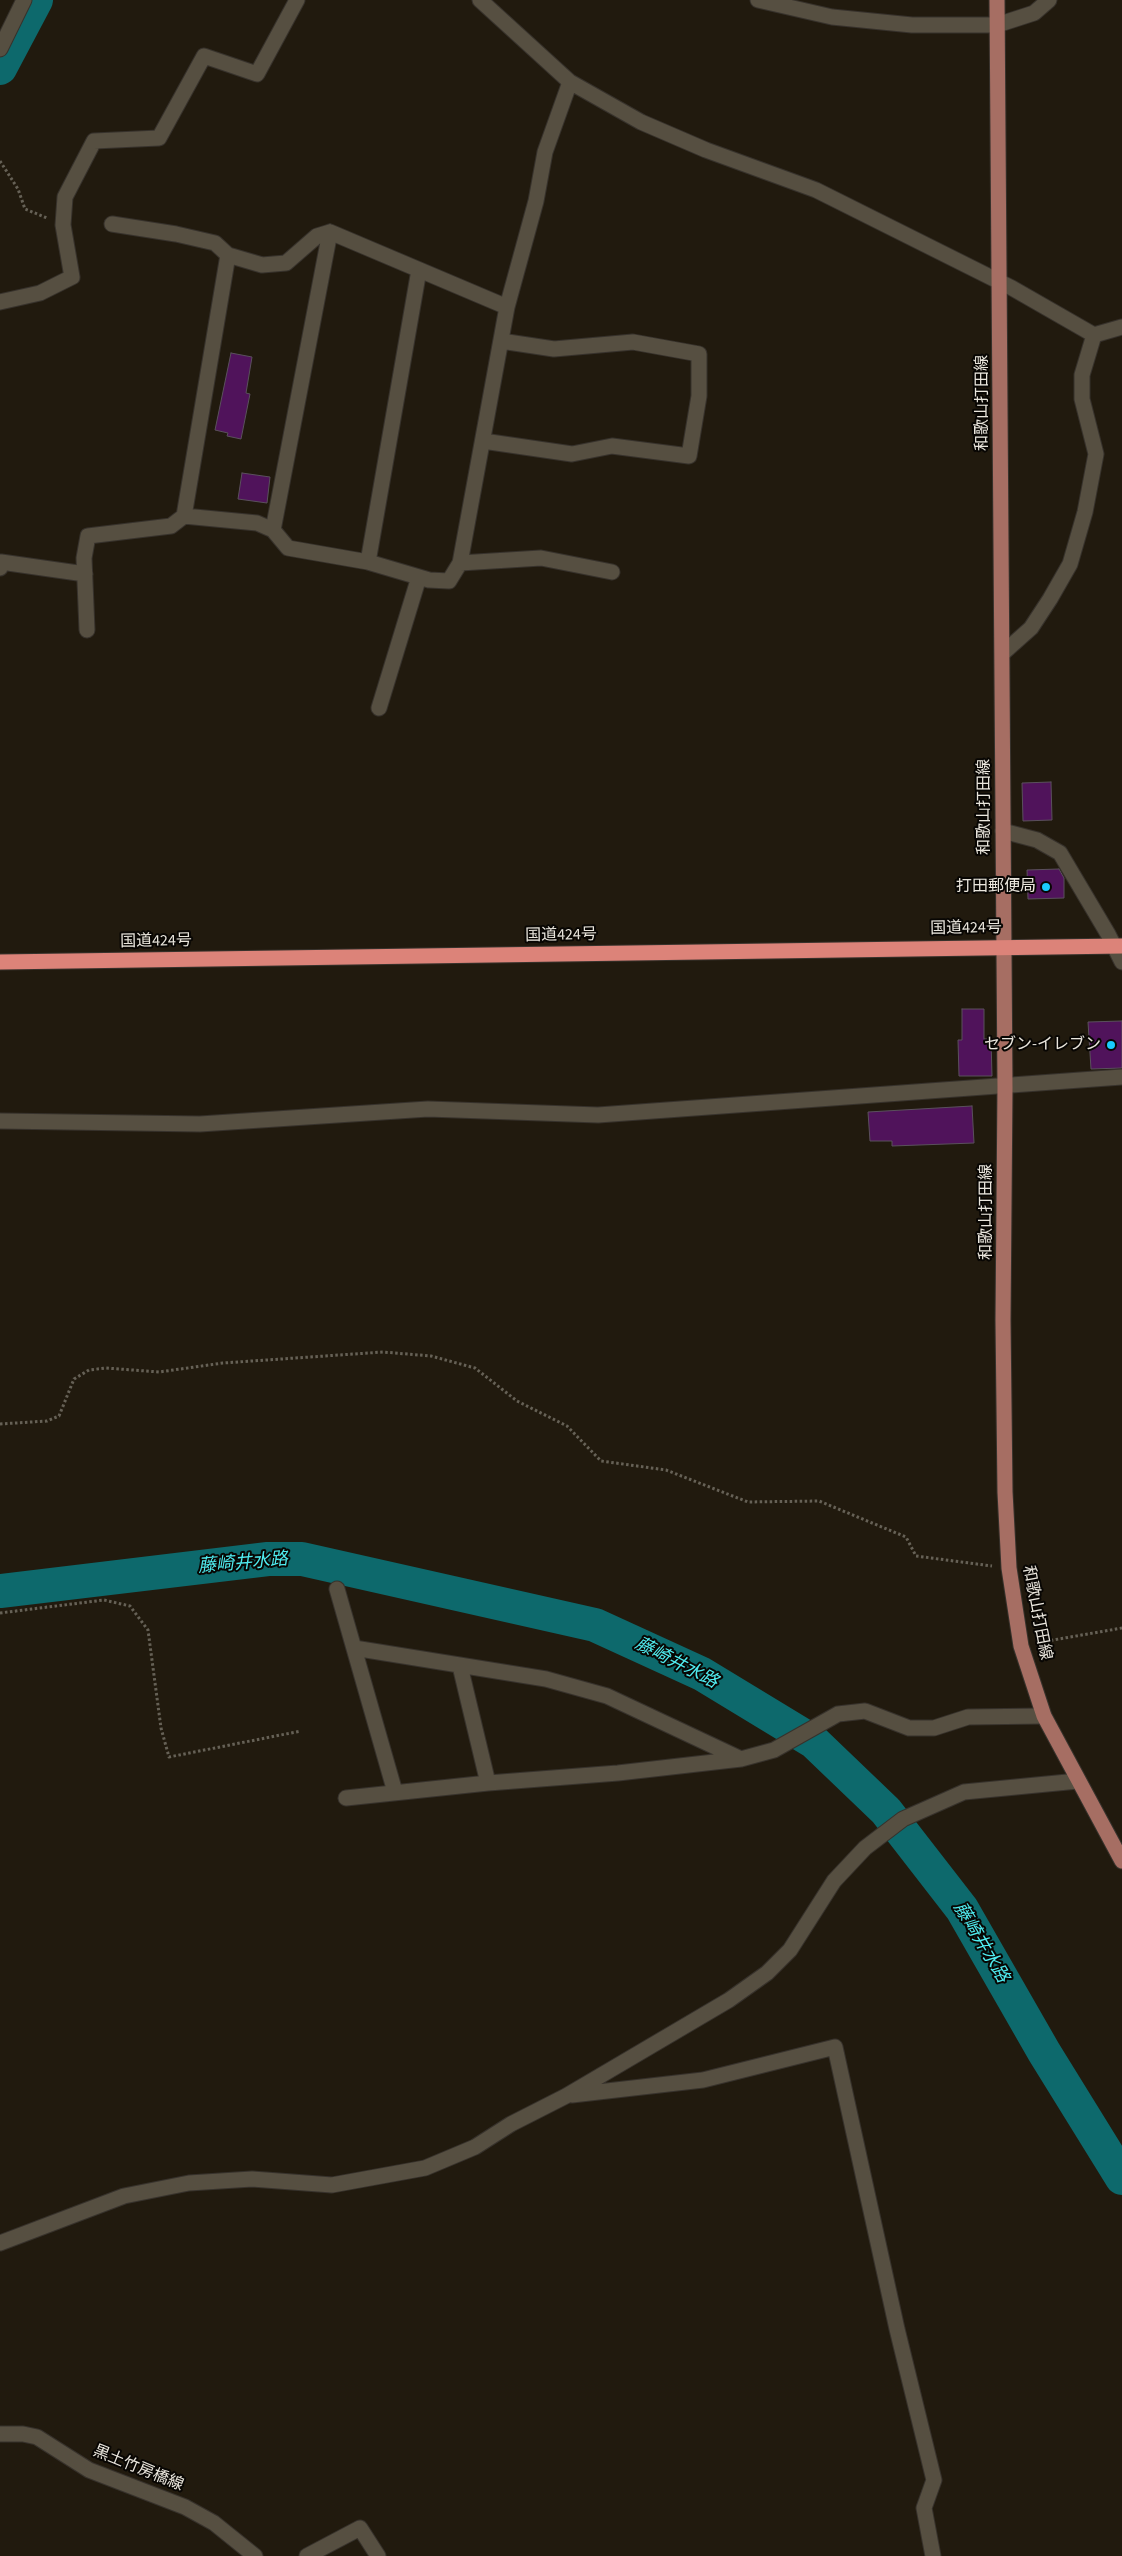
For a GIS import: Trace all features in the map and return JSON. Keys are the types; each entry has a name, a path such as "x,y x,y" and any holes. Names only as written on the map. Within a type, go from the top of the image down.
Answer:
{"highway":[{"name":"国道424号","path":"0,962 1003,946 1118,946"}],"main road":[{"name":"和歌山打田線","path":"997,0 1005,1087 1003,1320 1005,1492 1009,1568 1021,1646 1044,1716 1122,1860"}],"street":[{"path":"0,49 24,0"},
{"path":"0,302 40,293 72,277 63,225 65,197 94,141 159,138 204,56 257,74 297,0"},
{"path":"480,0 570,82 641,122 706,150 816,190 1000,282 1094,335 1122,327"},
{"path":"758,0 832,17 903,24 997,24 1034,13 1049,0"},
{"path":"184,516 256,523 273,530 288,548 368,562 419,577 449,581 460,563 507,307 536,201 545,152 570,82"},
{"path":"112,224 176,234 215,243 228,255 262,265 286,263 317,236 330,232 507,307"},
{"path":"273,530 330,232"},
{"path":"87,630 84,558 88,536 171,526 184,516 228,255"},
{"path":"368,562 419,270"},
{"path":"1003,653 1031,628 1050,599 1070,564 1085,512 1096,454 1082,399 1082,375 1094,335"},
{"path":"483,441 572,454 612,446 689,456 700,396 699,354 633,342 554,349 501,341"},
{"path":"460,563 541,558 612,572"},
{"path":"0,568 1,562 85,574"},
{"path":"379,708 419,577"},
{"path":"1003,831 1037,840 1060,853 1118,946 1122,962"},
{"path":"0,1121 200,1124 428,1109 598,1115 1005,1087 1122,1077"},
{"path":"337,1589 395,1792"},
{"path":"354,1648 546,1679 607,1696 741,1759"},
{"path":"460,1666 488,1782"},
{"path":"346,1798 488,1782 618,1774 741,1759 769,1752 838,1714 865,1711 909,1728 934,1728 968,1717 1044,1716"},
{"path":"0,2243 124,2196 189,2183 252,2179 332,2185 425,2168 475,2147 511,2124 566,2096 729,2000 767,1973 790,1950 834,1881 865,1848 903,1820 964,1792 1078,1781"},
{"path":"566,2096 703,2080 835,2047 897,2330 934,2480 924,2508 933,2556"},
{"name":"黒土竹房橋線","path":"0,2434 23,2434 37,2438 89,2470 185,2507 214,2523 255,2556"},
{"path":"307,2556 360,2528 378,2556"}],"path":[{"path":"0,161 18,189 25,209 63,225"},
{"path":"0,1424 47,1421 60,1416 74,1379 90,1370 106,1368 159,1372 223,1363 383,1352 431,1356 475,1368 517,1401 567,1426 601,1461 666,1470 748,1502 819,1501 906,1537 916,1556 1009,1568"},
{"path":"0,1613 104,1600 130,1606 148,1630 161,1728 169,1757 301,1731"},
{"path":"1021,1646 1087,1632 1122,1628"}],"building":[{"path":"231,353 252,357 246,393 250,394 241,439 227,436 228,433 215,430"},
{"path":"242,473 270,477 267,503 238,499"},
{"path":"1051,782 1052,820 1023,821 1022,783"},
{"name":"打田郵便局","path":"1059,869 1064,878 1064,898 1028,899 1027,870"},
{"path":"962,1009 984,1009 984,1039 991,1039 992,1076 959,1076 958,1040 962,1040"},
{"path":"1122,1021 1122,1068 1091,1069 1088,1022"},
{"path":"972,1106 974,1143 892,1146 892,1141 870,1141 868,1112"}],"waterway":[{"name":"藤崎井水路","path":"0,68 36,0"},
{"name":"藤崎井水路","path":"0,1591 268,1559 302,1559 595,1625 702,1674 814,1742 886,1811 962,1909 1044,2052 1122,2178"}],"place":[{"name":"打田郵便局","path":"1046,887"},
{"name":"セブン-イレブン","path":"1111,1045"}]}
